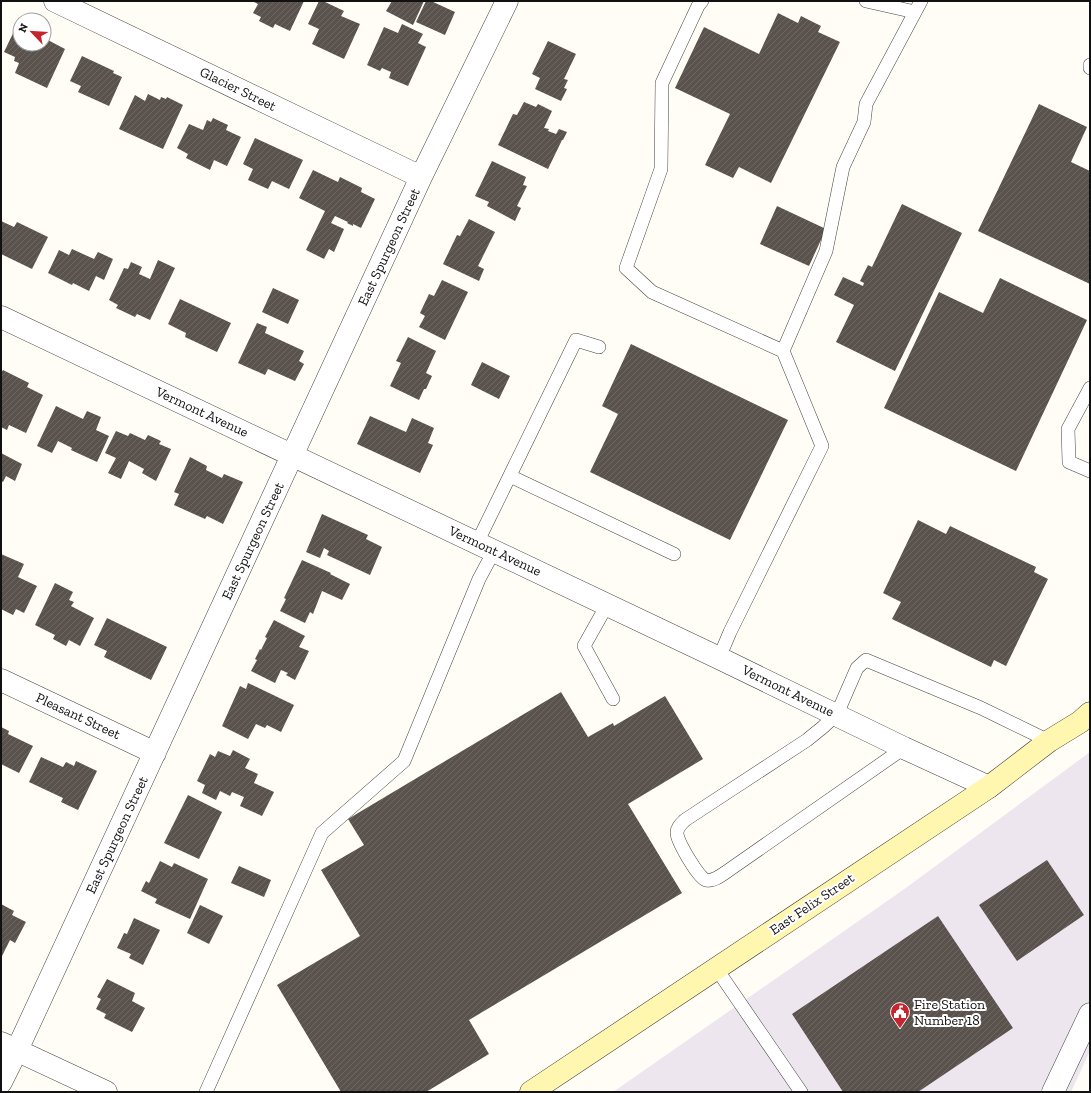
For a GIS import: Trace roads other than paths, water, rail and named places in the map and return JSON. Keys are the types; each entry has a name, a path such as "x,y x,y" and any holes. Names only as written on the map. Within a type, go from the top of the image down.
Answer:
{"street":[{"name":"Glacier Street","path":"55,1 421,177"},
{"name":"East Spurgeon Street","path":"1,1082 9,1046 155,753 421,177 507,1"},
{"name":"Vermont Avenue","path":"1,317 837,714 904,748 988,786"},
{"name":"Pleasant Street","path":"1,680 155,753"},
{"name":"East Felix Street","path":"531,1092 988,786 1049,742 1087,720"},
{"path":"1053,1092 1090,1014"},
{"path":"9,1046 106,1092"}],"lane":[{"path":"702,1 698,6 662,83 660,169 626,268 652,292 783,351 822,446 730,632 719,658"},
{"path":"783,351 826,251 843,167 864,122 866,104 918,6 866,1"},
{"path":"206,1092 322,833 404,761 479,579 486,547 510,476 576,340 599,347"},
{"path":"1090,388 1068,429 1069,462 1090,472"},
{"path":"510,476 674,554"},
{"path":"607,605 584,646 613,699"},
{"path":"904,748 723,874 707,881 700,877 678,838 678,830 680,825 685,820 807,740 837,714 857,668 866,660 981,708 1049,742"},
{"path":"716,968 801,1092"}],"place":[{"name":"Fire Station Number 18","path":"900,1029"}]}
